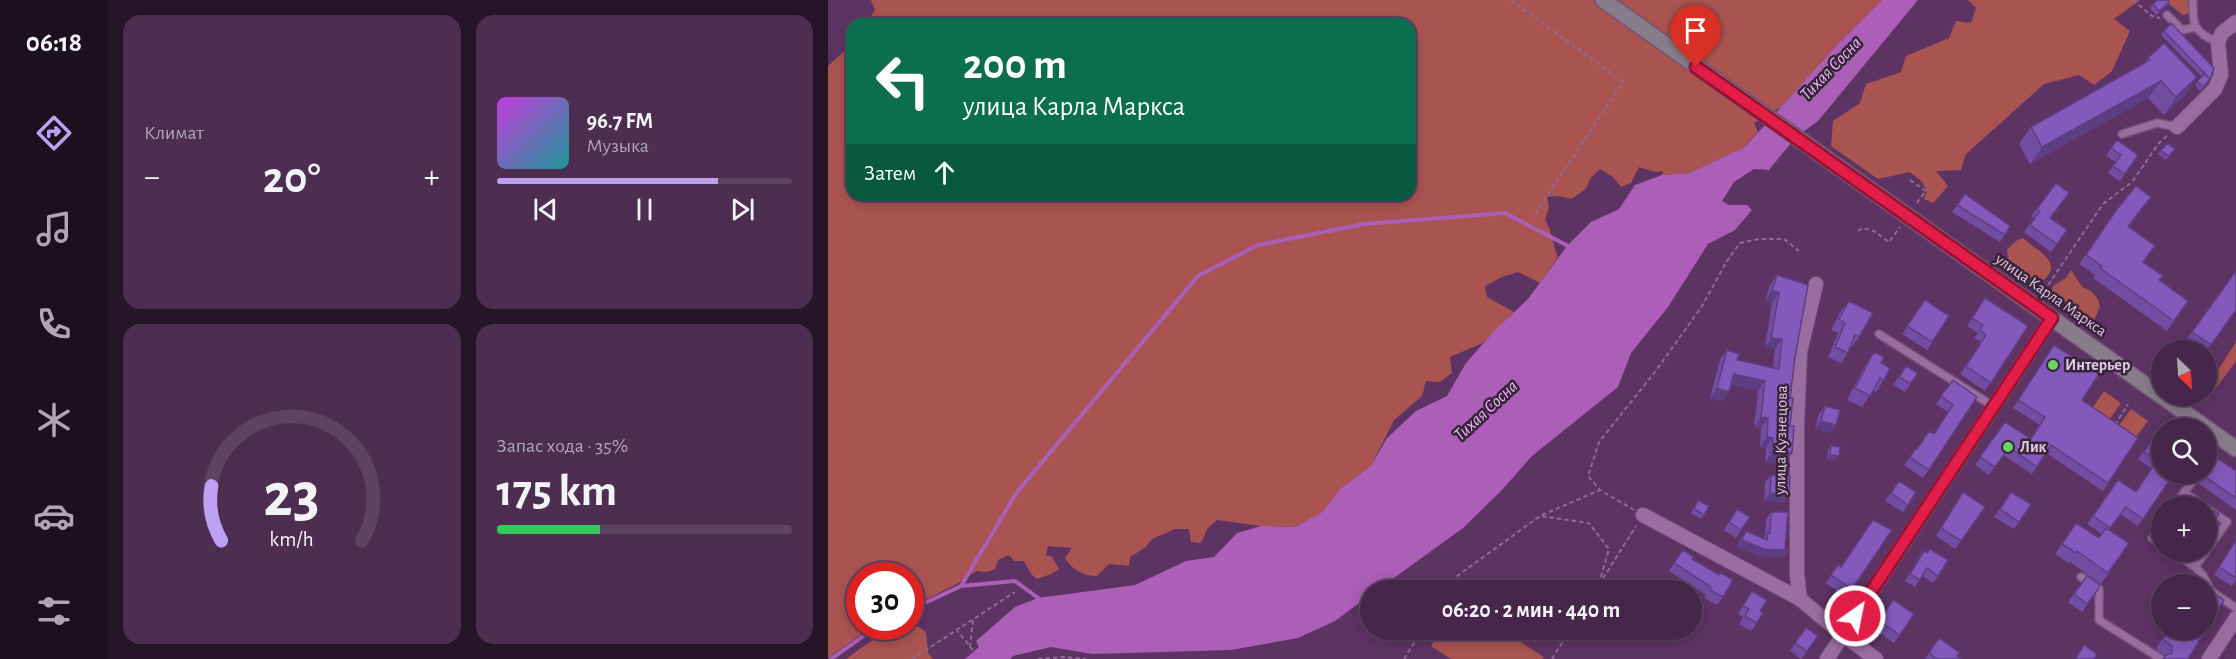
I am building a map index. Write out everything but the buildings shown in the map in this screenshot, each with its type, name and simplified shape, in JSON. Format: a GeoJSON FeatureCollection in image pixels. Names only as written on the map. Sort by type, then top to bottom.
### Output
{"type":"FeatureCollection","features":[{"type":"Feature","properties":{"kind":"main road","name":"улица Карла Маркса"},"geometry":{"type":"LineString","coordinates":[[1603,0],[2236,449]]}},
{"type":"Feature","properties":{"kind":"street"},"geometry":{"type":"LineString","coordinates":[[2177,127],[2215,89],[2221,75],[2218,42],[2222,33],[2236,22]]}},
{"type":"Feature","properties":{"kind":"street","name":"улица Кузнецова"},"geometry":{"type":"LineString","coordinates":[[1800,598],[1797,575],[1797,422],[1800,352],[1816,284]]}},
{"type":"Feature","properties":{"kind":"street"},"geometry":{"type":"LineString","coordinates":[[1827,659],[2052,318]]}},
{"type":"Feature","properties":{"kind":"street"},"geometry":{"type":"LineString","coordinates":[[1643,515],[1800,598],[1843,635],[1876,659]]}},
{"type":"Feature","properties":{"kind":"street"},"geometry":{"type":"LineString","coordinates":[[2209,659],[2236,618]]}},
{"type":"Feature","properties":{"kind":"lane"},"geometry":{"type":"LineString","coordinates":[[2193,0],[2196,27],[2203,36],[2218,42]]}},
{"type":"Feature","properties":{"kind":"lane"},"geometry":{"type":"LineString","coordinates":[[2168,15],[2182,30],[2196,27]]}},
{"type":"Feature","properties":{"kind":"lane"},"geometry":{"type":"LineString","coordinates":[[2122,134],[2157,123],[2177,127]]}},
{"type":"Feature","properties":{"kind":"lane"},"geometry":{"type":"LineString","coordinates":[[1879,334],[1993,406]]}},
{"type":"Feature","properties":{"kind":"lane"},"geometry":{"type":"LineString","coordinates":[[2217,443],[2220,438]]}},
{"type":"Feature","properties":{"kind":"lane"},"geometry":{"type":"LineString","coordinates":[[2181,496],[2191,484]]}},
{"type":"Feature","properties":{"kind":"lane"},"geometry":{"type":"LineString","coordinates":[[2184,492],[2190,496]]}},
{"type":"Feature","properties":{"kind":"lane"},"geometry":{"type":"LineString","coordinates":[[2217,515],[2227,522],[2217,536]]}},
{"type":"Feature","properties":{"kind":"lane"},"geometry":{"type":"LineString","coordinates":[[2188,562],[2203,575],[2211,591],[2236,608]]}},
{"type":"Feature","properties":{"kind":"lane"},"geometry":{"type":"LineString","coordinates":[[2195,567],[2199,562]]}},
{"type":"Feature","properties":{"kind":"lane"},"geometry":{"type":"LineString","coordinates":[[2081,577],[2099,589],[2099,620],[2161,659]]}},
{"type":"Feature","properties":{"kind":"path"},"geometry":{"type":"LineString","coordinates":[[1511,0],[1623,82],[1534,214]]}},
{"type":"Feature","properties":{"kind":"path"},"geometry":{"type":"LineString","coordinates":[[2133,0],[2152,16],[2159,18],[2168,15]]}},
{"type":"Feature","properties":{"kind":"path"},"geometry":{"type":"LineString","coordinates":[[2044,291],[2103,204],[2132,182],[2159,143],[2177,127]]}},
{"type":"Feature","properties":{"kind":"path"},"geometry":{"type":"LineString","coordinates":[[1858,231],[1863,228],[1874,231],[1889,242],[1926,191],[1910,180]]}},
{"type":"Feature","properties":{"kind":"path"},"geometry":{"type":"LineString","coordinates":[[1602,580],[1643,515],[1600,490],[1587,476],[1599,442],[1655,372],[1702,306],[1727,261],[1740,243],[1759,239],[1784,239],[1799,251]]}},
{"type":"Feature","properties":{"kind":"path"},"geometry":{"type":"LineString","coordinates":[[2112,432],[2127,404]]}},
{"type":"Feature","properties":{"kind":"path"},"geometry":{"type":"LineString","coordinates":[[1452,580],[1540,516],[1600,490]]}},
{"type":"Feature","properties":{"kind":"path"},"geometry":{"type":"LineString","coordinates":[[1540,516],[1589,523],[1609,549],[1600,580]]}},
{"type":"Feature","properties":{"kind":"path"},"geometry":{"type":"LineString","coordinates":[[912,659],[1015,592]]}},
{"type":"Feature","properties":{"kind":"path"},"geometry":{"type":"LineString","coordinates":[[970,647],[973,619]]}},
{"type":"Feature","properties":{"kind":"path"},"geometry":{"type":"LineString","coordinates":[[956,629],[980,659]]}},
{"type":"Feature","properties":{"kind":"path"},"geometry":{"type":"LineString","coordinates":[[1404,659],[1416,640]]}},
{"type":"Feature","properties":{"kind":"path"},"geometry":{"type":"LineString","coordinates":[[1552,659],[1564,640]]}},
{"type":"Feature","properties":{"kind":"path"},"geometry":{"type":"LineString","coordinates":[[1038,659],[1086,659]]}},
{"type":"Feature","properties":{"kind":"shaded area"},"geometry":{"type":"Polygon","coordinates":[[[871,0],[1882,0],[1835,47],[1781,107],[1754,123],[1758,132],[1745,147],[1689,173],[1662,175],[1663,171],[1655,172],[1639,167],[1631,183],[1621,187],[1613,177],[1600,169],[1590,179],[1586,189],[1571,199],[1559,196],[1547,197],[1549,207],[1545,220],[1558,257],[1540,283],[1518,272],[1485,286],[1487,297],[1514,312],[1483,343],[1450,357],[1452,373],[1440,382],[1426,381],[1422,396],[1394,420],[1371,466],[1341,488],[1322,512],[1295,527],[1261,526],[1217,520],[1207,529],[1201,543],[1191,542],[1189,529],[1175,529],[1152,539],[1146,547],[1130,557],[1129,566],[1109,564],[1097,576],[1079,572],[1071,566],[1065,558],[1072,548],[1048,546],[1046,555],[1052,557],[1059,569],[1051,574],[1037,579],[1031,574],[1024,561],[1014,561],[1009,555],[998,560],[995,569],[987,572],[976,571],[957,584],[924,600],[924,562],[846,562],[846,640],[853,640],[828,658],[828,66],[846,50],[846,201],[1416,201],[1416,18],[870,18],[875,10],[871,0]]]}},
{"type":"Feature","properties":{"kind":"shaded area"},"geometry":{"type":"Polygon","coordinates":[[[1968,0],[2140,0],[2114,19],[2130,31],[2112,71],[2094,85],[2079,75],[2044,84],[1966,154],[1961,170],[1936,171],[1948,186],[1933,203],[1924,199],[1927,191],[1922,182],[1910,172],[1878,179],[1831,146],[1833,121],[1860,103],[1866,84],[1901,72],[1906,56],[1949,38],[1956,21],[1971,23],[1976,8],[1968,0]]]}},
{"type":"Feature","properties":{"kind":"shaded area"},"geometry":{"type":"Polygon","coordinates":[[[2164,0],[2190,0],[2190,13],[2183,15],[2164,0]]]}},
{"type":"Feature","properties":{"kind":"shaded area"},"geometry":{"type":"Polygon","coordinates":[[[2023,238],[2042,253],[2050,264],[2051,270],[2048,276],[2040,283],[2008,259],[2007,250],[2023,238]]]}},
{"type":"Feature","properties":{"kind":"shaded area"},"geometry":{"type":"Polygon","coordinates":[[[2071,270],[2082,287],[2091,291],[2098,299],[2100,307],[2094,320],[2086,318],[2052,291],[2053,286],[2066,278],[2071,270]]]}},
{"type":"Feature","properties":{"kind":"shaded area"},"geometry":{"type":"Polygon","coordinates":[[[2236,342],[2236,361],[2217,387],[2217,371],[2236,342]]]}},
{"type":"Feature","properties":{"kind":"shaded area"},"geometry":{"type":"Polygon","coordinates":[[[2104,391],[2121,403],[2108,422],[2091,410],[2104,391]]]}},
{"type":"Feature","properties":{"kind":"shaded area"},"geometry":{"type":"Polygon","coordinates":[[[2131,409],[2148,421],[2134,440],[2117,428],[2131,409]]]}},
{"type":"Feature","properties":{"kind":"shaded area"},"geometry":{"type":"Polygon","coordinates":[[[924,631],[928,653],[933,659],[846,659],[873,640],[924,640],[924,631]]]}},
{"type":"Feature","properties":{"kind":"shaded area"},"geometry":{"type":"Polygon","coordinates":[[[1435,640],[1518,640],[1544,657],[1542,659],[1451,659],[1431,646],[1435,640]]]}},
{"type":"Feature","properties":{"kind":"water","name":"Тихая Сосна"},"geometry":{"type":"Polygon","coordinates":[[[1882,0],[1918,0],[1818,121],[1796,137],[1769,170],[1754,169],[1734,182],[1722,201],[1729,205],[1747,205],[1752,210],[1735,230],[1708,244],[1668,307],[1631,353],[1618,387],[1532,456],[1502,490],[1463,528],[1391,580],[1360,580],[1360,602],[1335,621],[1298,638],[1231,650],[1092,654],[1051,647],[1013,656],[1010,659],[965,659],[979,647],[976,641],[1015,607],[1038,598],[1135,585],[1186,561],[1214,557],[1237,533],[1261,526],[1295,527],[1322,512],[1341,488],[1371,466],[1387,438],[1416,411],[1447,396],[1466,363],[1495,330],[1528,299],[1567,246],[1591,222],[1619,209],[1635,185],[1662,175],[1689,173],[1745,147],[1835,47],[1882,0]]]}},
{"type":"Feature","properties":{"kind":"waterway"},"geometry":{"type":"LineString","coordinates":[[961,586],[1017,492],[1198,276],[1258,245],[1364,224],[1505,213],[1570,247]]}},
{"type":"Feature","properties":{"kind":"waterway"},"geometry":{"type":"LineString","coordinates":[[924,603],[961,586],[1015,581],[1041,600]]}},
{"type":"Feature","properties":{"kind":"waterway"},"geometry":{"type":"LineString","coordinates":[[831,659],[858,640]]}},
{"type":"Feature","properties":{"kind":"place","name":"Интерьер"},"geometry":{"type":"Point","coordinates":[2053,365]}},
{"type":"Feature","properties":{"kind":"place","name":"Лик"},"geometry":{"type":"Point","coordinates":[2008,447]}},
{"type":"Feature","properties":{"kind":"route"},"geometry":{"type":"LineString","coordinates":[[1696,67],[2052,318],[1855,616]]}}]}
